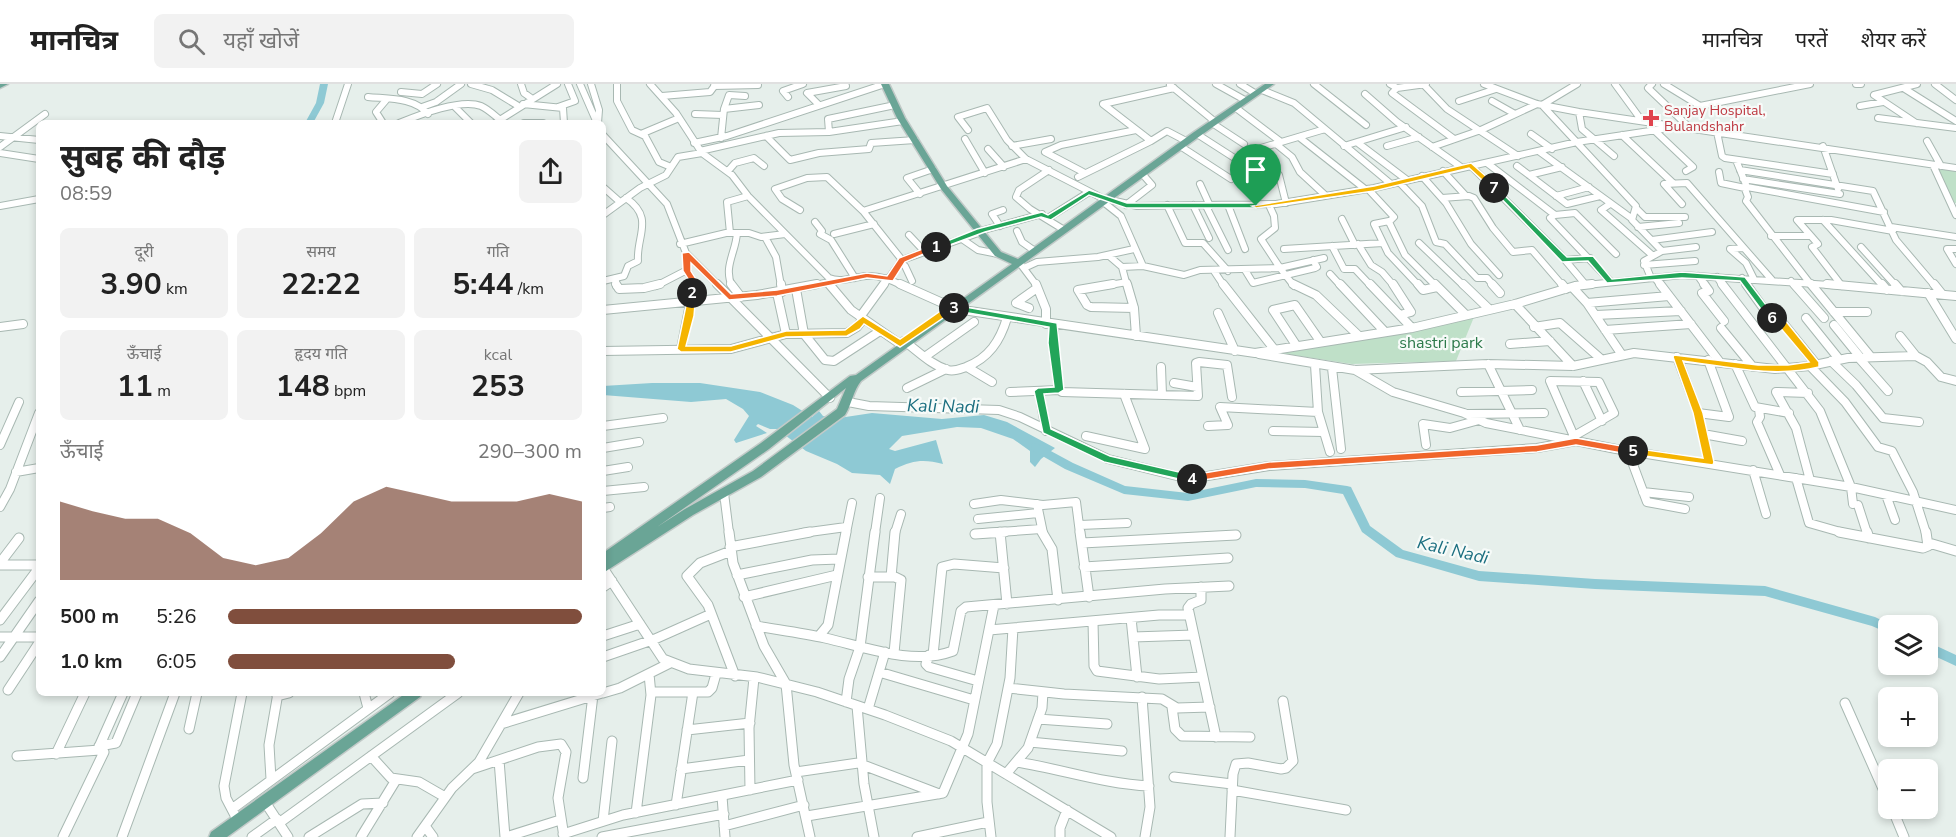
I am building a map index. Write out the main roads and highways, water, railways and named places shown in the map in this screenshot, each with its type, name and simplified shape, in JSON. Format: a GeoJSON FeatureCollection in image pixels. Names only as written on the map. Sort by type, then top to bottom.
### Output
{"type":"FeatureCollection","features":[{"type":"Feature","properties":{"kind":"main road"},"geometry":{"type":"LineString","coordinates":[[0,86],[4,84]]}},
{"type":"Feature","properties":{"kind":"main road"},"geometry":{"type":"LineString","coordinates":[[885,84],[903,121],[944,187],[998,254],[1019,264]]}},
{"type":"Feature","properties":{"kind":"main road"},"geometry":{"type":"LineString","coordinates":[[606,557],[765,446],[904,343],[1019,264],[1103,200],[1262,87]]}},
{"type":"Feature","properties":{"kind":"main road"},"geometry":{"type":"LineString","coordinates":[[1183,142],[1236,108],[1262,87]]}},
{"type":"Feature","properties":{"kind":"main road"},"geometry":{"type":"LineString","coordinates":[[1019,264],[1032,249],[1103,200]]}},
{"type":"Feature","properties":{"kind":"main road"},"geometry":{"type":"LineString","coordinates":[[606,566],[689,512],[769,467],[836,417],[848,402],[849,391],[854,382],[904,343]]}},
{"type":"Feature","properties":{"kind":"main road"},"geometry":{"type":"LineString","coordinates":[[226,837],[413,696]]}},
{"type":"Feature","properties":{"kind":"main road"},"geometry":{"type":"LineString","coordinates":[[216,837],[267,804],[420,696]]}},
{"type":"Feature","properties":{"kind":"water"},"geometry":{"type":"Polygon","coordinates":[[[700,383],[760,392],[793,405],[812,417],[819,411],[823,416],[839,418],[872,413],[942,419],[984,415],[1007,422],[1055,448],[1035,467],[1030,462],[1030,451],[1013,439],[981,428],[957,427],[902,436],[889,449],[895,451],[936,440],[943,464],[919,461],[907,464],[895,469],[890,484],[880,475],[852,473],[806,451],[777,429],[758,424],[756,426],[767,433],[736,443],[734,440],[749,416],[743,409],[726,399],[691,402],[606,395],[606,386],[700,383]]]}},
{"type":"Feature","properties":{"kind":"waterway","name":"Kali Nadi"},"geometry":{"type":"LineString","coordinates":[[311,120],[320,103],[324,84]]}},
{"type":"Feature","properties":{"kind":"waterway","name":"Kali Nadi"},"geometry":{"type":"LineString","coordinates":[[1036,447],[1069,466],[1124,490],[1188,497],[1256,483],[1305,484],[1347,490],[1366,529],[1400,554],[1479,576],[1595,584],[1765,591],[1878,623]]}},
{"type":"Feature","properties":{"kind":"waterway","name":"Kali Nadi"},"geometry":{"type":"LineString","coordinates":[[1938,652],[1956,661]]}},
{"type":"Feature","properties":{"kind":"place","name":"Sanjay Hospital, Bulandshahr"},"geometry":{"type":"Point","coordinates":[1651,118]}},
{"type":"Feature","properties":{"kind":"park label","name":"shastri park"},"geometry":{"type":"Point","coordinates":[1441,343]}}]}
